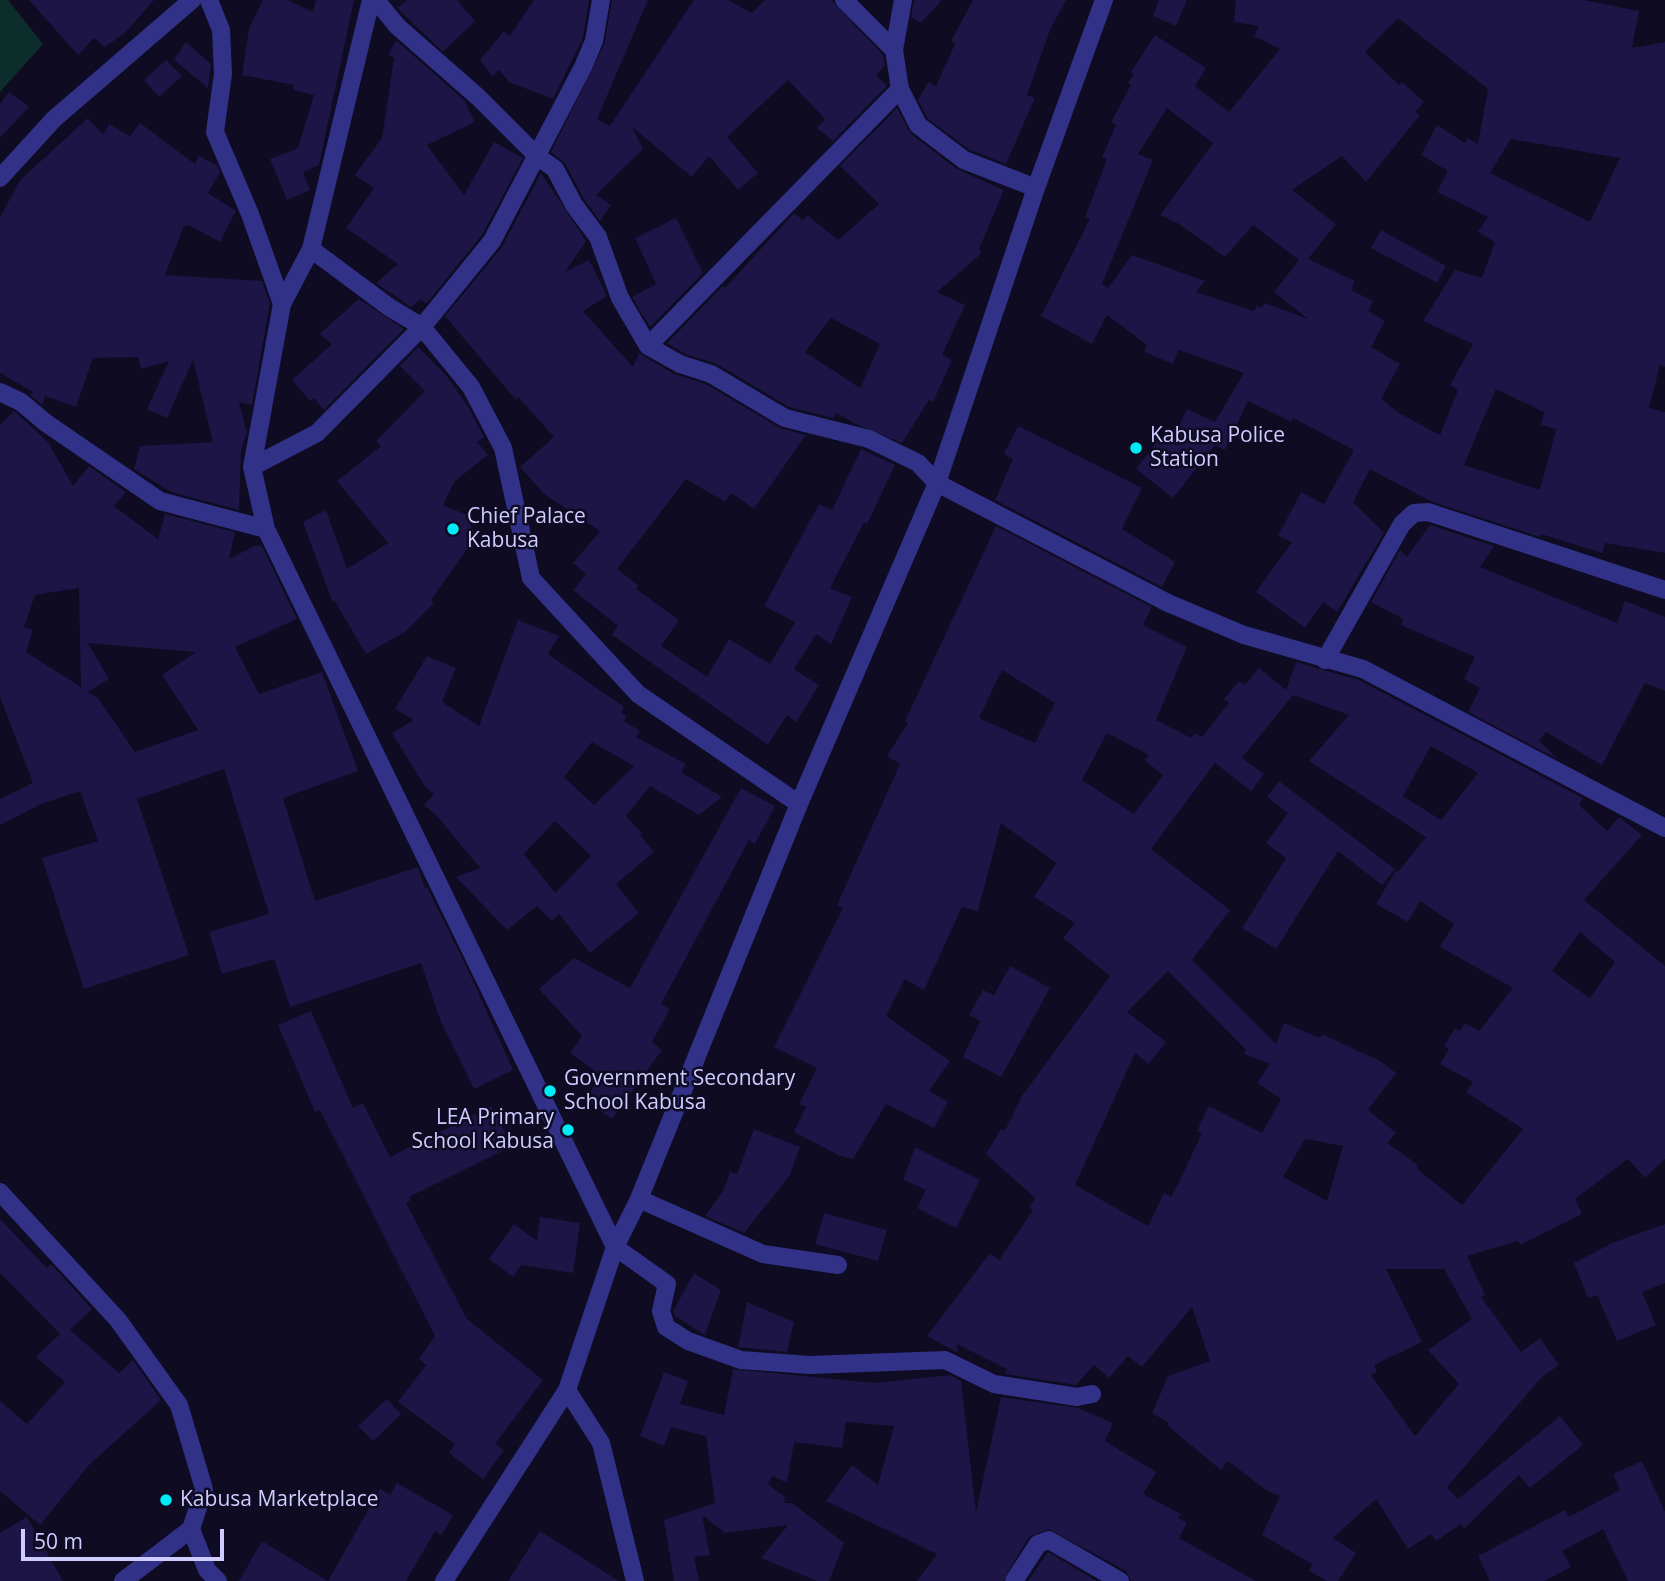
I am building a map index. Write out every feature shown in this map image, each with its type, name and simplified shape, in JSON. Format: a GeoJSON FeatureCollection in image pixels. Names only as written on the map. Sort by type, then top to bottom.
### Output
{"type":"FeatureCollection","features":[{"type":"Feature","properties":{"kind":"street"},"geometry":{"type":"LineString","coordinates":[[0,178],[54,118],[192,0]]}},
{"type":"Feature","properties":{"kind":"street"},"geometry":{"type":"LineString","coordinates":[[209,0],[221,30],[222,41],[223,74],[215,132],[250,214],[282,304]]}},
{"type":"Feature","properties":{"kind":"street"},"geometry":{"type":"LineString","coordinates":[[374,0],[397,26],[478,97],[538,157],[555,169],[574,205],[598,237],[620,298],[648,346],[680,364],[711,374],[785,418],[869,439],[918,463],[937,483],[1168,603],[1244,635],[1325,660],[1363,668],[1665,828]]}},
{"type":"Feature","properties":{"kind":"street"},"geometry":{"type":"LineString","coordinates":[[374,0],[311,249],[282,304],[252,467],[266,529],[615,1247],[667,1284],[661,1311],[666,1327],[688,1341],[741,1360],[810,1365],[945,1360],[994,1384],[1077,1397],[1092,1394]]}},
{"type":"Feature","properties":{"kind":"street"},"geometry":{"type":"LineString","coordinates":[[252,467],[317,433],[422,327],[492,241],[538,157],[594,41],[601,0]]}},
{"type":"Feature","properties":{"kind":"street"},"geometry":{"type":"LineString","coordinates":[[845,0],[894,50]]}},
{"type":"Feature","properties":{"kind":"street"},"geometry":{"type":"LineString","coordinates":[[903,0],[894,50],[900,89],[918,125],[964,160],[1036,188]]}},
{"type":"Feature","properties":{"kind":"street"},"geometry":{"type":"LineString","coordinates":[[444,1581],[567,1390],[615,1247],[639,1199],[799,804],[937,483],[1036,188],[1104,0]]}},
{"type":"Feature","properties":{"kind":"street"},"geometry":{"type":"LineString","coordinates":[[648,346],[900,89]]}},
{"type":"Feature","properties":{"kind":"street"},"geometry":{"type":"LineString","coordinates":[[311,249],[389,307],[422,327],[471,387],[503,448],[531,578],[638,694],[799,804]]}},
{"type":"Feature","properties":{"kind":"street"},"geometry":{"type":"LineString","coordinates":[[0,392],[21,402],[46,423],[160,501],[266,529]]}},
{"type":"Feature","properties":{"kind":"street"},"geometry":{"type":"LineString","coordinates":[[1325,660],[1402,524],[1414,513],[1428,512],[1665,590]]}},
{"type":"Feature","properties":{"kind":"street"},"geometry":{"type":"LineString","coordinates":[[0,1192],[118,1320],[179,1405],[204,1489],[191,1530],[123,1581]]}},
{"type":"Feature","properties":{"kind":"street"},"geometry":{"type":"LineString","coordinates":[[639,1199],[763,1254],[838,1265]]}},
{"type":"Feature","properties":{"kind":"street"},"geometry":{"type":"LineString","coordinates":[[567,1390],[601,1443],[635,1581]]}},
{"type":"Feature","properties":{"kind":"street"},"geometry":{"type":"LineString","coordinates":[[191,1530],[207,1570],[218,1581]]}},
{"type":"Feature","properties":{"kind":"street"},"geometry":{"type":"LineString","coordinates":[[1014,1581],[1038,1544],[1049,1540],[1120,1581]]}},
{"type":"Feature","properties":{"kind":"green space"},"geometry":{"type":"Polygon","coordinates":[[[0,0],[8,0],[43,44],[0,92],[0,0]]]}},
{"type":"Feature","properties":{"kind":"building"},"geometry":{"type":"Polygon","coordinates":[[[29,0],[154,0],[126,32],[105,47],[94,38],[78,55],[29,0]]]}},
{"type":"Feature","properties":{"kind":"building"},"geometry":{"type":"Polygon","coordinates":[[[263,0],[288,0],[313,12],[316,0],[354,0],[319,165],[303,172],[310,190],[287,200],[270,159],[298,148],[314,95],[293,90],[294,85],[242,75],[249,28],[263,0]]]}},
{"type":"Feature","properties":{"kind":"building"},"geometry":{"type":"Polygon","coordinates":[[[407,0],[457,0],[475,21],[443,52],[397,8],[407,0]]]}},
{"type":"Feature","properties":{"kind":"building"},"geometry":{"type":"Polygon","coordinates":[[[534,0],[589,0],[583,38],[553,99],[509,82],[499,70],[492,76],[480,60],[504,31],[510,36],[534,0]]]}},
{"type":"Feature","properties":{"kind":"building"},"geometry":{"type":"Polygon","coordinates":[[[612,0],[648,0],[597,119],[610,126],[694,0],[728,0],[752,13],[765,0],[831,0],[883,55],[885,65],[876,75],[887,86],[833,141],[817,128],[825,119],[788,80],[727,137],[758,173],[738,190],[709,156],[692,177],[632,127],[643,149],[596,195],[611,205],[600,221],[584,199],[565,163],[551,152],[604,45],[612,0]]]}},
{"type":"Feature","properties":{"kind":"building"},"geometry":{"type":"Polygon","coordinates":[[[914,0],[942,0],[921,23],[911,17],[914,0]]]}},
{"type":"Feature","properties":{"kind":"building"},"geometry":{"type":"Polygon","coordinates":[[[973,0],[1066,0],[1050,30],[1027,95],[1035,98],[1006,164],[970,150],[927,118],[918,100],[928,82],[936,86],[955,44],[951,41],[973,0]]]}},
{"type":"Feature","properties":{"kind":"building"},"geometry":{"type":"Polygon","coordinates":[[[1159,0],[1187,0],[1176,26],[1153,16],[1159,0]]]}},
{"type":"Feature","properties":{"kind":"building"},"geometry":{"type":"Polygon","coordinates":[[[1236,0],[1584,0],[1639,11],[1632,48],[1665,42],[1665,367],[1660,365],[1649,408],[1665,412],[1665,553],[1605,543],[1602,553],[1541,534],[1540,537],[1430,501],[1370,469],[1353,502],[1384,533],[1337,612],[1323,602],[1305,628],[1256,592],[1292,542],[1278,536],[1301,492],[1324,504],[1354,450],[1293,418],[1292,422],[1248,401],[1225,450],[1215,445],[1173,498],[1136,469],[1162,435],[1171,443],[1187,409],[1215,422],[1244,373],[1179,350],[1173,364],[1144,352],[1147,345],[1107,315],[1092,344],[1041,316],[1090,219],[1085,217],[1107,159],[1102,157],[1116,125],[1111,122],[1131,85],[1128,83],[1134,74],[1131,72],[1155,35],[1206,68],[1195,86],[1229,112],[1280,49],[1254,36],[1259,26],[1234,22],[1236,0]],[[1398,18],[1365,52],[1399,85],[1402,82],[1424,102],[1415,112],[1420,115],[1366,182],[1342,156],[1292,190],[1336,224],[1308,259],[1355,281],[1351,290],[1373,301],[1368,311],[1385,321],[1371,347],[1400,364],[1381,399],[1399,413],[1440,435],[1458,390],[1450,385],[1473,344],[1423,321],[1455,270],[1482,278],[1495,242],[1478,232],[1488,217],[1437,192],[1448,171],[1421,155],[1437,125],[1465,143],[1468,138],[1478,144],[1488,89],[1398,18]],[[1167,108],[1138,154],[1153,160],[1102,284],[1108,288],[1132,255],[1205,281],[1196,292],[1254,311],[1257,306],[1261,308],[1265,303],[1308,319],[1274,292],[1299,260],[1253,225],[1225,257],[1179,224],[1160,215],[1213,143],[1167,108]],[[1511,139],[1490,173],[1590,222],[1620,158],[1511,139]],[[1496,389],[1464,465],[1540,490],[1556,429],[1541,425],[1544,412],[1496,389]]]}},
{"type":"Feature","properties":{"kind":"building"},"geometry":{"type":"Polygon","coordinates":[[[396,40],[464,100],[475,122],[427,145],[464,195],[494,142],[523,158],[482,235],[426,304],[421,299],[411,307],[376,283],[398,264],[346,228],[374,188],[355,175],[382,138],[394,58],[388,55],[396,40]]]}},
{"type":"Feature","properties":{"kind":"building"},"geometry":{"type":"Polygon","coordinates":[[[186,42],[211,64],[208,88],[174,60],[186,42]]]}},
{"type":"Feature","properties":{"kind":"building"},"geometry":{"type":"Polygon","coordinates":[[[166,60],[182,76],[159,97],[144,80],[166,60]]]}},
{"type":"Feature","properties":{"kind":"building"},"geometry":{"type":"Polygon","coordinates":[[[9,92],[29,107],[0,138],[0,104],[9,92]]]}},
{"type":"Feature","properties":{"kind":"building"},"geometry":{"type":"Polygon","coordinates":[[[897,108],[911,134],[957,169],[1004,190],[979,249],[982,253],[937,292],[965,305],[942,355],[952,360],[933,402],[929,400],[902,443],[855,424],[837,413],[833,418],[789,407],[717,364],[685,354],[667,343],[723,286],[725,288],[794,213],[803,220],[807,215],[838,240],[879,204],[840,166],[897,108]],[[831,318],[805,352],[860,388],[880,344],[831,318]]]}},
{"type":"Feature","properties":{"kind":"building"},"geometry":{"type":"Polygon","coordinates":[[[88,118],[103,135],[109,124],[130,136],[140,123],[195,164],[199,156],[217,165],[220,172],[208,193],[236,211],[220,242],[189,225],[184,226],[165,275],[262,281],[270,303],[252,405],[239,402],[247,433],[241,450],[239,510],[171,492],[134,469],[140,446],[213,442],[193,360],[167,418],[147,409],[169,361],[141,369],[138,357],[93,358],[76,407],[45,396],[42,405],[30,395],[33,392],[0,373],[0,217],[21,179],[88,118]]]}},
{"type":"Feature","properties":{"kind":"building"},"geometry":{"type":"Polygon","coordinates":[[[541,173],[586,241],[565,272],[589,260],[607,296],[583,311],[633,367],[639,353],[674,374],[706,384],[780,428],[806,435],[754,509],[731,493],[725,502],[686,479],[617,569],[638,585],[636,589],[679,620],[661,646],[707,677],[729,639],[770,664],[795,622],[764,606],[819,504],[832,510],[861,449],[895,465],[867,524],[864,522],[830,588],[852,597],[831,644],[816,634],[794,669],[819,685],[796,722],[787,715],[768,745],[612,635],[618,626],[573,590],[586,574],[573,563],[600,531],[544,494],[520,467],[554,437],[518,397],[516,400],[445,316],[502,247],[541,173]]]}},
{"type":"Feature","properties":{"kind":"building"},"geometry":{"type":"Polygon","coordinates":[[[676,218],[703,273],[650,327],[632,297],[656,284],[635,238],[676,218]]]}},
{"type":"Feature","properties":{"kind":"building"},"geometry":{"type":"Polygon","coordinates":[[[1381,230],[1446,266],[1437,283],[1371,248],[1381,230]]]}},
{"type":"Feature","properties":{"kind":"building"},"geometry":{"type":"Polygon","coordinates":[[[359,299],[404,329],[324,410],[314,398],[310,401],[292,380],[332,344],[319,334],[359,299]]]}},
{"type":"Feature","properties":{"kind":"building"},"geometry":{"type":"Polygon","coordinates":[[[418,347],[446,375],[467,405],[484,437],[477,442],[488,455],[455,481],[443,505],[467,515],[475,538],[431,600],[434,603],[405,632],[366,654],[334,600],[332,601],[303,522],[326,510],[347,569],[388,543],[337,481],[381,446],[376,441],[425,391],[400,366],[418,347]]]}},
{"type":"Feature","properties":{"kind":"building"},"geometry":{"type":"Polygon","coordinates":[[[14,411],[48,442],[73,486],[89,466],[126,492],[114,506],[158,539],[165,514],[235,532],[229,559],[254,546],[262,546],[297,619],[235,647],[259,694],[322,672],[358,771],[283,798],[315,901],[418,867],[425,888],[427,887],[469,972],[513,1070],[474,1089],[441,1022],[421,963],[290,1007],[274,959],[222,974],[209,932],[269,914],[224,769],[137,799],[189,955],[84,989],[42,858],[98,841],[80,791],[41,804],[0,825],[0,799],[33,783],[0,697],[0,425],[14,411]],[[79,588],[35,595],[24,627],[33,630],[26,652],[81,687],[80,643],[79,588]],[[88,643],[109,679],[88,692],[98,698],[135,752],[198,730],[162,675],[196,652],[88,643]]]}},
{"type":"Feature","properties":{"kind":"building"},"geometry":{"type":"Polygon","coordinates":[[[1018,426],[1142,488],[1122,529],[1175,562],[1162,587],[995,500],[1013,459],[1004,454],[1018,426]]]}},
{"type":"Feature","properties":{"kind":"building"},"geometry":{"type":"Polygon","coordinates":[[[1430,525],[1494,546],[1480,567],[1617,623],[1625,601],[1665,617],[1665,691],[1645,683],[1602,765],[1546,732],[1539,741],[1559,760],[1468,712],[1480,688],[1464,679],[1475,657],[1401,625],[1403,619],[1371,602],[1400,550],[1407,557],[1430,525]]]}},
{"type":"Feature","properties":{"kind":"building"},"geometry":{"type":"Polygon","coordinates":[[[996,526],[1152,607],[1143,625],[1187,647],[1156,720],[1191,738],[1195,733],[1202,737],[1229,703],[1224,699],[1239,681],[1245,685],[1259,668],[1286,690],[1296,662],[1359,680],[1583,798],[1579,805],[1607,831],[1619,817],[1642,835],[1584,900],[1665,966],[1665,1159],[1645,1178],[1628,1159],[1575,1199],[1582,1214],[1520,1245],[1518,1241],[1467,1256],[1485,1295],[1481,1297],[1521,1352],[1540,1338],[1559,1365],[1542,1377],[1447,1487],[1458,1499],[1560,1416],[1583,1445],[1530,1488],[1519,1475],[1464,1529],[1461,1524],[1436,1541],[1431,1534],[1408,1549],[1376,1499],[1333,1538],[1356,1553],[1338,1581],[1327,1581],[1309,1571],[1312,1564],[1262,1535],[1280,1496],[1266,1490],[1228,1461],[1221,1470],[1168,1426],[1169,1423],[1152,1413],[1168,1376],[1210,1361],[1192,1307],[1142,1367],[1128,1356],[1109,1378],[1094,1365],[1076,1385],[1005,1374],[1007,1369],[957,1344],[958,1353],[927,1336],[990,1253],[999,1260],[1033,1210],[1029,1208],[1035,1198],[986,1154],[1001,1129],[1005,1131],[1022,1096],[1110,976],[1063,938],[1075,923],[1034,897],[1056,863],[1001,823],[978,911],[962,907],[924,990],[905,979],[886,1016],[950,1061],[929,1091],[948,1102],[934,1128],[886,1104],[853,1159],[840,1156],[794,1132],[806,1107],[799,1104],[817,1068],[774,1047],[843,908],[837,905],[900,764],[887,756],[908,723],[905,721],[996,526]],[[1002,670],[979,718],[1035,743],[1055,703],[1002,670]],[[1293,695],[1242,758],[1264,774],[1251,791],[1215,763],[1151,849],[1230,910],[1192,960],[1276,1044],[1284,1023],[1320,1038],[1322,1034],[1380,1061],[1396,1073],[1368,1110],[1396,1133],[1387,1143],[1418,1165],[1416,1168],[1462,1205],[1523,1129],[1466,1092],[1473,1082],[1440,1064],[1449,1049],[1444,1046],[1455,1028],[1460,1031],[1465,1023],[1479,1031],[1513,988],[1440,947],[1454,924],[1420,901],[1408,922],[1376,904],[1396,870],[1398,872],[1426,837],[1309,761],[1349,715],[1293,695]],[[1107,733],[1082,780],[1134,814],[1163,775],[1144,760],[1149,755],[1107,733]],[[1431,746],[1403,796],[1441,820],[1478,773],[1431,746]],[[1580,932],[1552,971],[1590,998],[1615,962],[1580,932]],[[1168,971],[1127,1012],[1166,1042],[1149,1064],[1135,1053],[1075,1185],[1148,1226],[1164,1193],[1171,1197],[1180,1180],[1202,1133],[1197,1131],[1209,1106],[1262,1133],[1281,1099],[1257,1083],[1270,1064],[1244,1054],[1246,1050],[1168,971]],[[1305,1139],[1283,1177],[1327,1201],[1343,1146],[1305,1139]],[[1386,1269],[1422,1342],[1374,1365],[1377,1372],[1371,1375],[1415,1436],[1459,1384],[1428,1350],[1472,1319],[1444,1269],[1386,1269]]]}},
{"type":"Feature","properties":{"kind":"building"},"geometry":{"type":"Polygon","coordinates":[[[518,620],[559,636],[548,654],[624,707],[621,713],[627,716],[624,721],[640,731],[636,737],[686,764],[681,772],[722,797],[699,815],[650,786],[626,816],[642,833],[640,835],[654,852],[616,884],[639,913],[590,953],[559,914],[552,921],[537,906],[507,930],[456,877],[480,868],[437,816],[424,805],[434,794],[426,788],[392,733],[414,720],[395,709],[427,656],[456,668],[442,702],[479,726],[518,620]],[[592,742],[564,777],[594,805],[634,766],[592,742]],[[555,821],[524,854],[555,893],[591,856],[555,821]]]}},
{"type":"Feature","properties":{"kind":"building"},"geometry":{"type":"Polygon","coordinates":[[[1279,781],[1395,869],[1382,885],[1338,851],[1276,949],[1242,928],[1286,858],[1266,843],[1288,813],[1267,797],[1279,781]]]}},
{"type":"Feature","properties":{"kind":"building"},"geometry":{"type":"Polygon","coordinates":[[[741,788],[775,806],[755,844],[749,840],[661,1004],[670,1009],[652,1042],[662,1050],[612,1119],[585,1099],[602,1076],[570,1053],[582,1036],[539,989],[574,958],[630,988],[741,788]]]}},
{"type":"Feature","properties":{"kind":"building"},"geometry":{"type":"Polygon","coordinates":[[[1010,966],[1050,988],[1001,1077],[963,1057],[980,1021],[969,1015],[983,990],[994,995],[1010,966]]]}},
{"type":"Feature","properties":{"kind":"building"},"geometry":{"type":"Polygon","coordinates":[[[311,1011],[353,1108],[363,1103],[390,1157],[492,1106],[512,1146],[409,1197],[411,1200],[406,1203],[467,1319],[543,1380],[495,1444],[504,1450],[483,1479],[449,1453],[455,1444],[398,1402],[426,1365],[419,1359],[435,1336],[320,1110],[315,1112],[278,1025],[311,1011]]]}},
{"type":"Feature","properties":{"kind":"building"},"geometry":{"type":"Polygon","coordinates":[[[754,1129],[800,1147],[790,1175],[744,1233],[705,1216],[724,1189],[730,1172],[737,1174],[754,1129]]]}},
{"type":"Feature","properties":{"kind":"building"},"geometry":{"type":"Polygon","coordinates":[[[915,1147],[980,1180],[956,1228],[917,1208],[926,1190],[903,1180],[915,1147]]]}},
{"type":"Feature","properties":{"kind":"building"},"geometry":{"type":"Polygon","coordinates":[[[824,1213],[887,1230],[878,1261],[815,1244],[824,1213]]]}},
{"type":"Feature","properties":{"kind":"building"},"geometry":{"type":"Polygon","coordinates":[[[540,1217],[580,1223],[573,1273],[521,1265],[513,1277],[489,1259],[514,1224],[537,1241],[540,1217]]]}},
{"type":"Feature","properties":{"kind":"building"},"geometry":{"type":"Polygon","coordinates":[[[0,1219],[47,1268],[51,1264],[92,1309],[70,1330],[119,1373],[133,1360],[161,1400],[89,1465],[40,1525],[0,1491],[0,1401],[27,1424],[65,1382],[36,1357],[60,1334],[0,1273],[0,1219]]]}},
{"type":"Feature","properties":{"kind":"building"},"geometry":{"type":"Polygon","coordinates":[[[1665,1224],[1665,1283],[1642,1292],[1656,1325],[1617,1341],[1597,1295],[1588,1298],[1574,1263],[1612,1243],[1665,1224]]]}},
{"type":"Feature","properties":{"kind":"building"},"geometry":{"type":"Polygon","coordinates":[[[694,1273],[721,1290],[705,1335],[675,1316],[673,1311],[694,1273]]]}},
{"type":"Feature","properties":{"kind":"building"},"geometry":{"type":"Polygon","coordinates":[[[747,1302],[794,1322],[787,1352],[738,1347],[747,1302]]]}},
{"type":"Feature","properties":{"kind":"building"},"geometry":{"type":"Polygon","coordinates":[[[733,1369],[874,1383],[950,1375],[961,1381],[976,1512],[1001,1397],[1078,1408],[1113,1423],[1105,1441],[1156,1472],[1143,1494],[1181,1514],[1178,1518],[1187,1523],[1179,1538],[1256,1581],[1131,1581],[1126,1571],[1049,1529],[1029,1537],[1003,1581],[917,1581],[937,1554],[826,1501],[852,1465],[878,1485],[894,1426],[846,1422],[842,1448],[794,1442],[787,1483],[773,1476],[768,1484],[785,1497],[784,1503],[792,1503],[844,1543],[829,1581],[817,1581],[761,1558],[788,1525],[725,1533],[702,1515],[710,1555],[694,1557],[699,1581],[674,1581],[664,1520],[715,1503],[706,1436],[671,1427],[664,1446],[640,1436],[664,1372],[688,1381],[680,1404],[724,1415],[733,1369]]]}},
{"type":"Feature","properties":{"kind":"building"},"geometry":{"type":"Polygon","coordinates":[[[387,1399],[401,1414],[373,1441],[358,1426],[387,1399]]]}},
{"type":"Feature","properties":{"kind":"building"},"geometry":{"type":"Polygon","coordinates":[[[1642,1461],[1665,1512],[1665,1581],[1628,1581],[1603,1529],[1562,1551],[1571,1567],[1544,1581],[1490,1581],[1478,1556],[1565,1510],[1569,1517],[1620,1490],[1613,1474],[1642,1461]]]}},
{"type":"Feature","properties":{"kind":"building"},"geometry":{"type":"Polygon","coordinates":[[[397,1483],[453,1515],[442,1535],[435,1531],[406,1581],[328,1581],[380,1489],[390,1495],[397,1483]]]}},
{"type":"Feature","properties":{"kind":"building"},"geometry":{"type":"Polygon","coordinates":[[[27,1517],[63,1581],[0,1581],[0,1533],[27,1517]]]}},
{"type":"Feature","properties":{"kind":"building"},"geometry":{"type":"Polygon","coordinates":[[[540,1531],[619,1581],[508,1581],[540,1531]]]}},
{"type":"Feature","properties":{"kind":"building"},"geometry":{"type":"Polygon","coordinates":[[[262,1541],[328,1581],[239,1581],[262,1541]]]}},
{"type":"Feature","properties":{"kind":"building"},"geometry":{"type":"Polygon","coordinates":[[[1048,1552],[1097,1581],[1028,1581],[1048,1552]]]}},
{"type":"Feature","properties":{"kind":"place","name":"Kabusa Police Station"},"geometry":{"type":"Point","coordinates":[1136,448]}},
{"type":"Feature","properties":{"kind":"place","name":"Chief Palace Kabusa"},"geometry":{"type":"Point","coordinates":[453,529]}},
{"type":"Feature","properties":{"kind":"place","name":"Government Secondary School Kabusa"},"geometry":{"type":"Point","coordinates":[550,1091]}},
{"type":"Feature","properties":{"kind":"place","name":"LEA Primary School Kabusa"},"geometry":{"type":"Point","coordinates":[568,1130]}},
{"type":"Feature","properties":{"kind":"place","name":"Kabusa Marketplace"},"geometry":{"type":"Point","coordinates":[166,1500]}}]}
